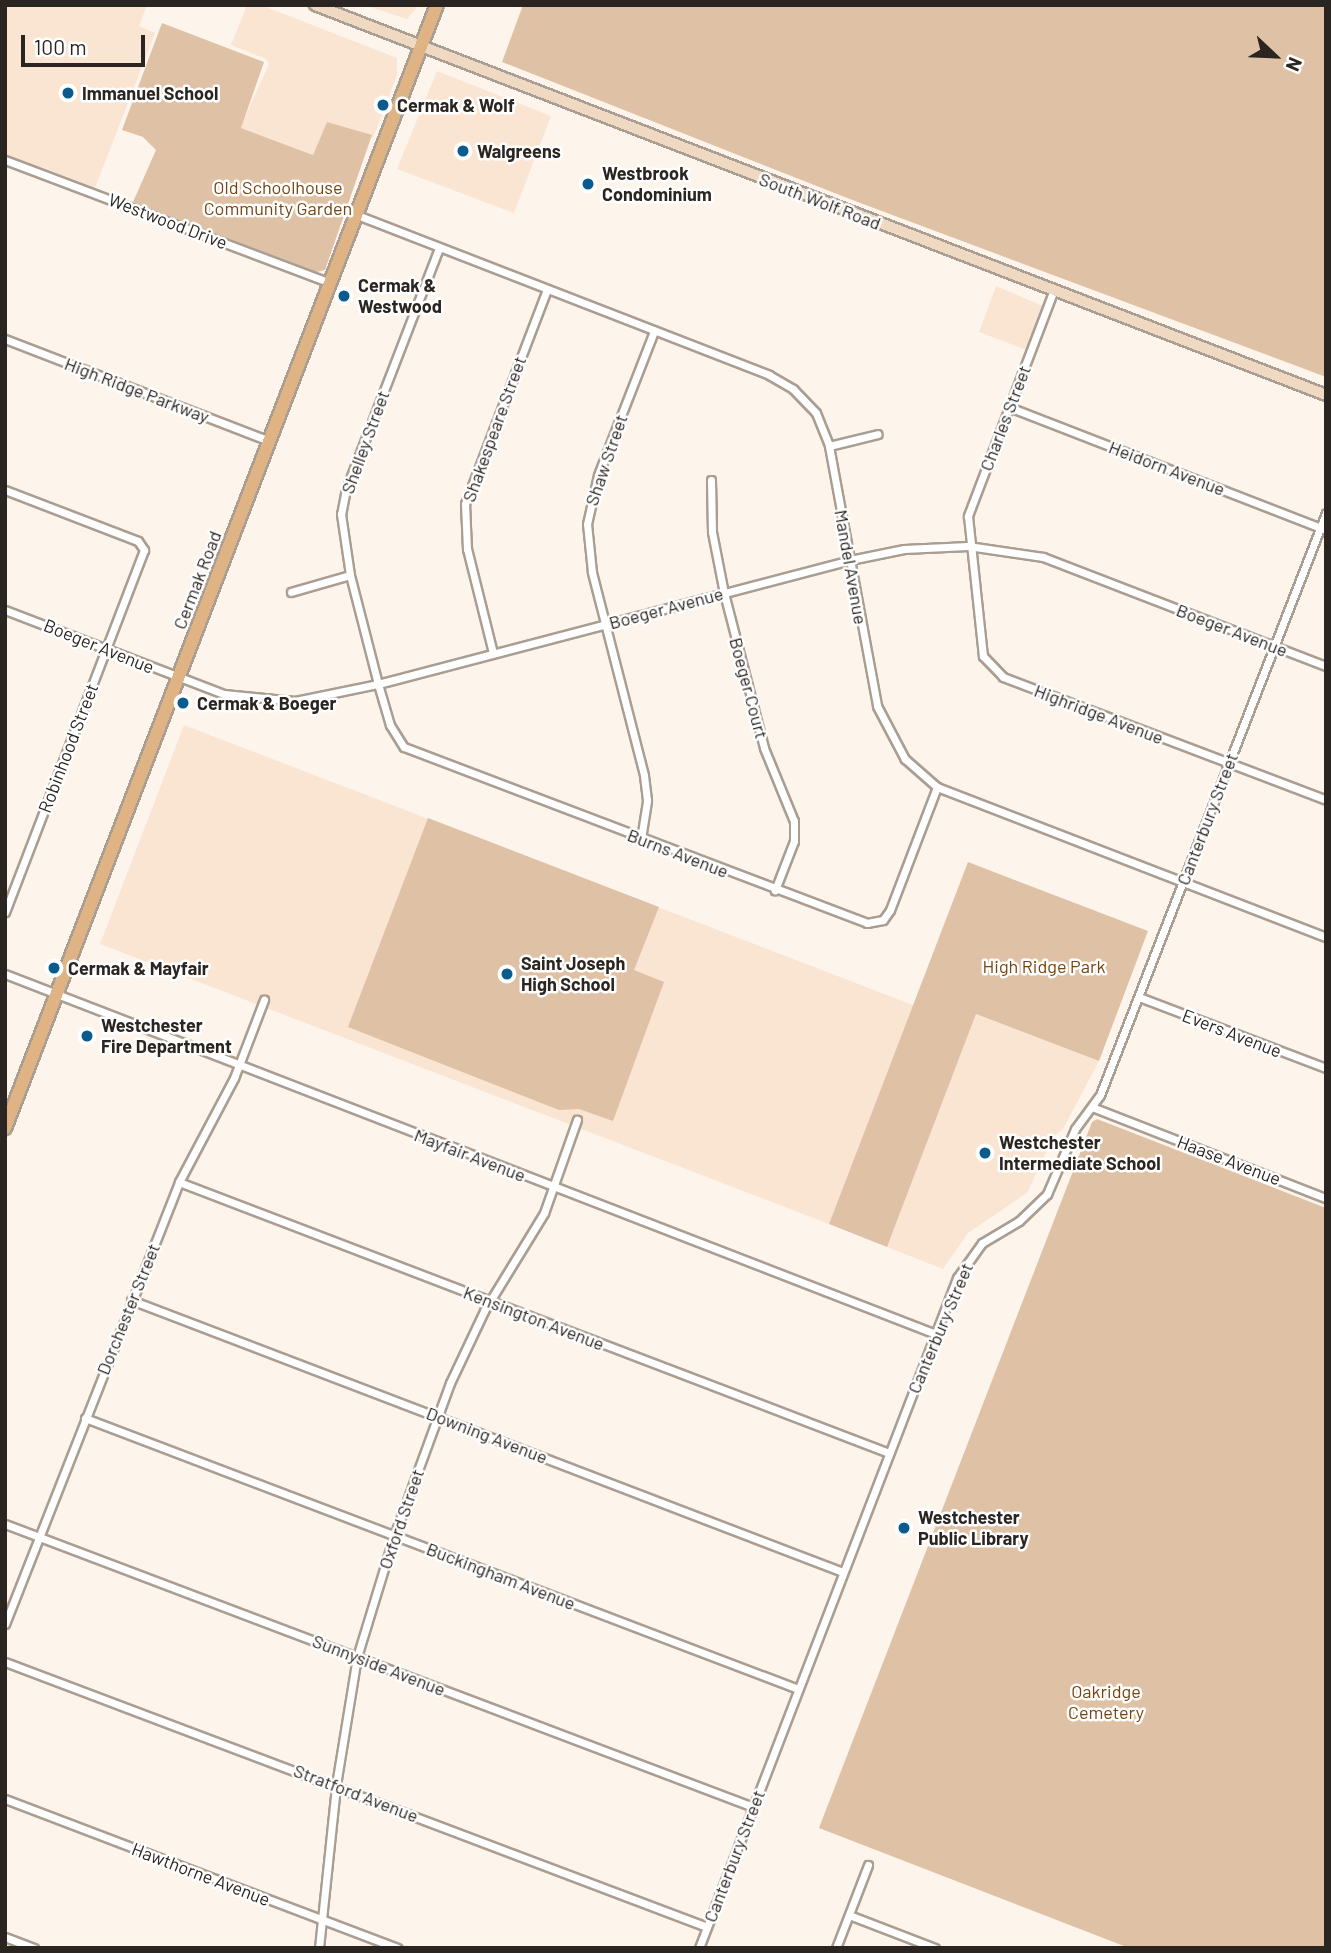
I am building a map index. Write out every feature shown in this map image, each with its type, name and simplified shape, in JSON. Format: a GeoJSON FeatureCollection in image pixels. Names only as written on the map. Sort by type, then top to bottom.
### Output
{"type":"FeatureCollection","features":[{"type":"Feature","properties":{"kind":"main road","name":"South Wolf Road"},"geometry":{"type":"LineString","coordinates":[[315,5],[1326,396]]}},
{"type":"Feature","properties":{"kind":"main road","name":"Cermak Road"},"geometry":{"type":"LineString","coordinates":[[5,1128],[8,1112],[58,995],[438,5]]}},
{"type":"Feature","properties":{"kind":"street","name":"Westwood Drive"},"geometry":{"type":"LineString","coordinates":[[5,160],[331,283]]}},
{"type":"Feature","properties":{"kind":"street","name":"Mandel Avenue"},"geometry":{"type":"LineString","coordinates":[[357,215],[782,381],[816,413],[829,446],[882,722],[905,759],[937,787],[1326,937]]}},
{"type":"Feature","properties":{"kind":"street","name":"Shelley Street"},"geometry":{"type":"LineString","coordinates":[[378,684],[350,575],[341,514],[346,489],[439,248]]}},
{"type":"Feature","properties":{"kind":"street","name":"Shakespeare Street"},"geometry":{"type":"LineString","coordinates":[[493,653],[465,538],[465,504],[547,289]]}},
{"type":"Feature","properties":{"kind":"street","name":"Charles Street"},"geometry":{"type":"LineString","coordinates":[[968,546],[968,516],[1053,292]]}},
{"type":"Feature","properties":{"kind":"street","name":"Shaw Street"},"geometry":{"type":"LineString","coordinates":[[641,839],[647,800],[644,775],[588,556],[589,507],[654,331]]}},
{"type":"Feature","properties":{"kind":"street","name":"High Ridge Parkway"},"geometry":{"type":"LineString","coordinates":[[5,339],[269,441]]}},
{"type":"Feature","properties":{"kind":"street","name":"Heidorn Avenue"},"geometry":{"type":"LineString","coordinates":[[1009,407],[1323,529]]}},
{"type":"Feature","properties":{"kind":"street"},"geometry":{"type":"LineString","coordinates":[[829,446],[878,434]]}},
{"type":"Feature","properties":{"kind":"street","name":"Boeger Court"},"geometry":{"type":"LineString","coordinates":[[711,480],[712,532],[724,593],[764,748],[794,821],[794,841],[775,890]]}},
{"type":"Feature","properties":{"kind":"street","name":"Robinhood Street"},"geometry":{"type":"LineString","coordinates":[[5,490],[143,545],[5,912]]}},
{"type":"Feature","properties":{"kind":"street","name":"Canterbury Street"},"geometry":{"type":"LineString","coordinates":[[699,1948],[889,1453],[967,1259],[982,1243],[1039,1205],[1075,1129],[1092,1107],[1139,997],[1323,529],[1326,513]]}},
{"type":"Feature","properties":{"kind":"street","name":"Boeger Avenue"},"geometry":{"type":"LineString","coordinates":[[5,610],[178,678],[239,698],[276,701],[312,699],[850,560],[904,549],[968,546],[1042,557],[1326,666]]}},
{"type":"Feature","properties":{"kind":"street","name":"Highridge Avenue"},"geometry":{"type":"LineString","coordinates":[[968,546],[980,644],[993,670],[1326,800]]}},
{"type":"Feature","properties":{"kind":"street"},"geometry":{"type":"LineString","coordinates":[[291,592],[350,575]]}},
{"type":"Feature","properties":{"kind":"street","name":"Burns Avenue"},"geometry":{"type":"LineString","coordinates":[[378,684],[390,725],[410,751],[867,923],[883,920],[937,787]]}},
{"type":"Feature","properties":{"kind":"street","name":"Mayfair Avenue"},"geometry":{"type":"LineString","coordinates":[[5,974],[238,1067],[936,1334]]}},
{"type":"Feature","properties":{"kind":"street","name":"Evers Avenue"},"geometry":{"type":"LineString","coordinates":[[1139,997],[1326,1068]]}},
{"type":"Feature","properties":{"kind":"street","name":"Dorchester Street"},"geometry":{"type":"LineString","coordinates":[[5,1624],[179,1182],[238,1067],[264,1000]]}},
{"type":"Feature","properties":{"kind":"street","name":"Haase Avenue"},"geometry":{"type":"LineString","coordinates":[[1092,1107],[1326,1198]]}},
{"type":"Feature","properties":{"kind":"street","name":"Oxford Street"},"geometry":{"type":"LineString","coordinates":[[319,1948],[336,1785],[357,1657],[394,1535],[438,1416],[489,1301],[544,1213],[578,1120]]}},
{"type":"Feature","properties":{"kind":"street","name":"Kensington Avenue"},"geometry":{"type":"LineString","coordinates":[[179,1182],[889,1453]]}},
{"type":"Feature","properties":{"kind":"street","name":"Downing Avenue"},"geometry":{"type":"LineString","coordinates":[[131,1300],[843,1572]]}},
{"type":"Feature","properties":{"kind":"street","name":"Buckingham Avenue"},"geometry":{"type":"LineString","coordinates":[[85,1418],[798,1689]]}},
{"type":"Feature","properties":{"kind":"street","name":"Sunnyside Avenue"},"geometry":{"type":"LineString","coordinates":[[5,1524],[753,1807]]}},
{"type":"Feature","properties":{"kind":"street","name":"Stratford Avenue"},"geometry":{"type":"LineString","coordinates":[[5,1662],[707,1927]]}},
{"type":"Feature","properties":{"kind":"street","name":"Hawthorne Avenue"},"geometry":{"type":"LineString","coordinates":[[5,1799],[398,1948]]}},
{"type":"Feature","properties":{"kind":"street"},"geometry":{"type":"LineString","coordinates":[[836,1948],[868,1865]]}},
{"type":"Feature","properties":{"kind":"street"},"geometry":{"type":"LineString","coordinates":[[849,1915],[935,1948]]}},
{"type":"Feature","properties":{"kind":"street"},"geometry":{"type":"LineString","coordinates":[[5,1937],[34,1948]]}},
{"type":"Feature","properties":{"kind":"shaded area","name":"Immanuel School"},"geometry":{"type":"Polygon","coordinates":[[[5,5],[147,5],[139,26],[155,33],[95,188],[5,154],[5,5]]]}},
{"type":"Feature","properties":{"kind":"shaded area"},"geometry":{"type":"Polygon","coordinates":[[[247,5],[261,5],[397,58],[397,75],[373,138],[327,122],[313,155],[240,128],[269,64],[266,59],[231,45],[247,5]]]}},
{"type":"Feature","properties":{"kind":"shaded area"},"geometry":{"type":"Polygon","coordinates":[[[364,5],[419,5],[407,19],[364,5]]]}},
{"type":"Feature","properties":{"kind":"shaded area"},"geometry":{"type":"Polygon","coordinates":[[[437,71],[551,116],[514,213],[397,169],[437,71]]]}},
{"type":"Feature","properties":{"kind":"shaded area"},"geometry":{"type":"Polygon","coordinates":[[[996,286],[1048,308],[1032,352],[979,332],[996,286]]]}},
{"type":"Feature","properties":{"kind":"shaded area","name":"Saint Joseph High School"},"geometry":{"type":"Polygon","coordinates":[[[184,725],[913,1005],[829,1224],[100,944],[184,725]]]}},
{"type":"Feature","properties":{"kind":"shaded area","name":"Westchester Intermediate School"},"geometry":{"type":"Polygon","coordinates":[[[976,1014],[1099,1061],[1063,1129],[1053,1137],[1027,1193],[968,1233],[943,1269],[887,1247],[976,1014]]]}},
{"type":"Feature","properties":{"kind":"green space"},"geometry":{"type":"Polygon","coordinates":[[[523,5],[1326,5],[1326,377],[855,201],[502,62],[523,5]]]}},
{"type":"Feature","properties":{"kind":"green space","name":"Old Schoolhouse Community Garden"},"geometry":{"type":"Polygon","coordinates":[[[162,23],[264,62],[241,128],[313,155],[327,122],[372,135],[325,270],[317,272],[133,202],[156,150],[143,137],[122,130],[162,23]]]}},
{"type":"Feature","properties":{"kind":"green space"},"geometry":{"type":"Polygon","coordinates":[[[428,818],[659,907],[634,970],[664,982],[613,1121],[579,1109],[559,1110],[348,1027],[428,818]]]}},
{"type":"Feature","properties":{"kind":"green space","name":"High Ridge Park"},"geometry":{"type":"Polygon","coordinates":[[[968,862],[1148,931],[1099,1061],[976,1014],[887,1247],[829,1224],[968,862]]]}},
{"type":"Feature","properties":{"kind":"green space","name":"Oakridge Cemetery"},"geometry":{"type":"Polygon","coordinates":[[[1097,1119],[1326,1208],[1326,1948],[1129,1948],[819,1828],[1092,1122],[1097,1119]]]}},
{"type":"Feature","properties":{"kind":"place","name":"Immanuel School"},"geometry":{"type":"Point","coordinates":[68,93]}},
{"type":"Feature","properties":{"kind":"place","name":"Cermak & Wolf"},"geometry":{"type":"Point","coordinates":[383,105]}},
{"type":"Feature","properties":{"kind":"place","name":"Walgreens"},"geometry":{"type":"Point","coordinates":[463,151]}},
{"type":"Feature","properties":{"kind":"place","name":"Westbrook Condominium"},"geometry":{"type":"Point","coordinates":[588,184]}},
{"type":"Feature","properties":{"kind":"place","name":"Cermak & Westwood"},"geometry":{"type":"Point","coordinates":[344,296]}},
{"type":"Feature","properties":{"kind":"place","name":"Cermak & Boeger"},"geometry":{"type":"Point","coordinates":[183,703]}},
{"type":"Feature","properties":{"kind":"place","name":"Cermak & Mayfair"},"geometry":{"type":"Point","coordinates":[54,968]}},
{"type":"Feature","properties":{"kind":"place","name":"Saint Joseph High School"},"geometry":{"type":"Point","coordinates":[507,974]}},
{"type":"Feature","properties":{"kind":"place","name":"Westchester Fire Department"},"geometry":{"type":"Point","coordinates":[87,1036]}},
{"type":"Feature","properties":{"kind":"place","name":"Westchester Intermediate School"},"geometry":{"type":"Point","coordinates":[985,1153]}},
{"type":"Feature","properties":{"kind":"place","name":"Westchester Public Library"},"geometry":{"type":"Point","coordinates":[904,1528]}}]}
